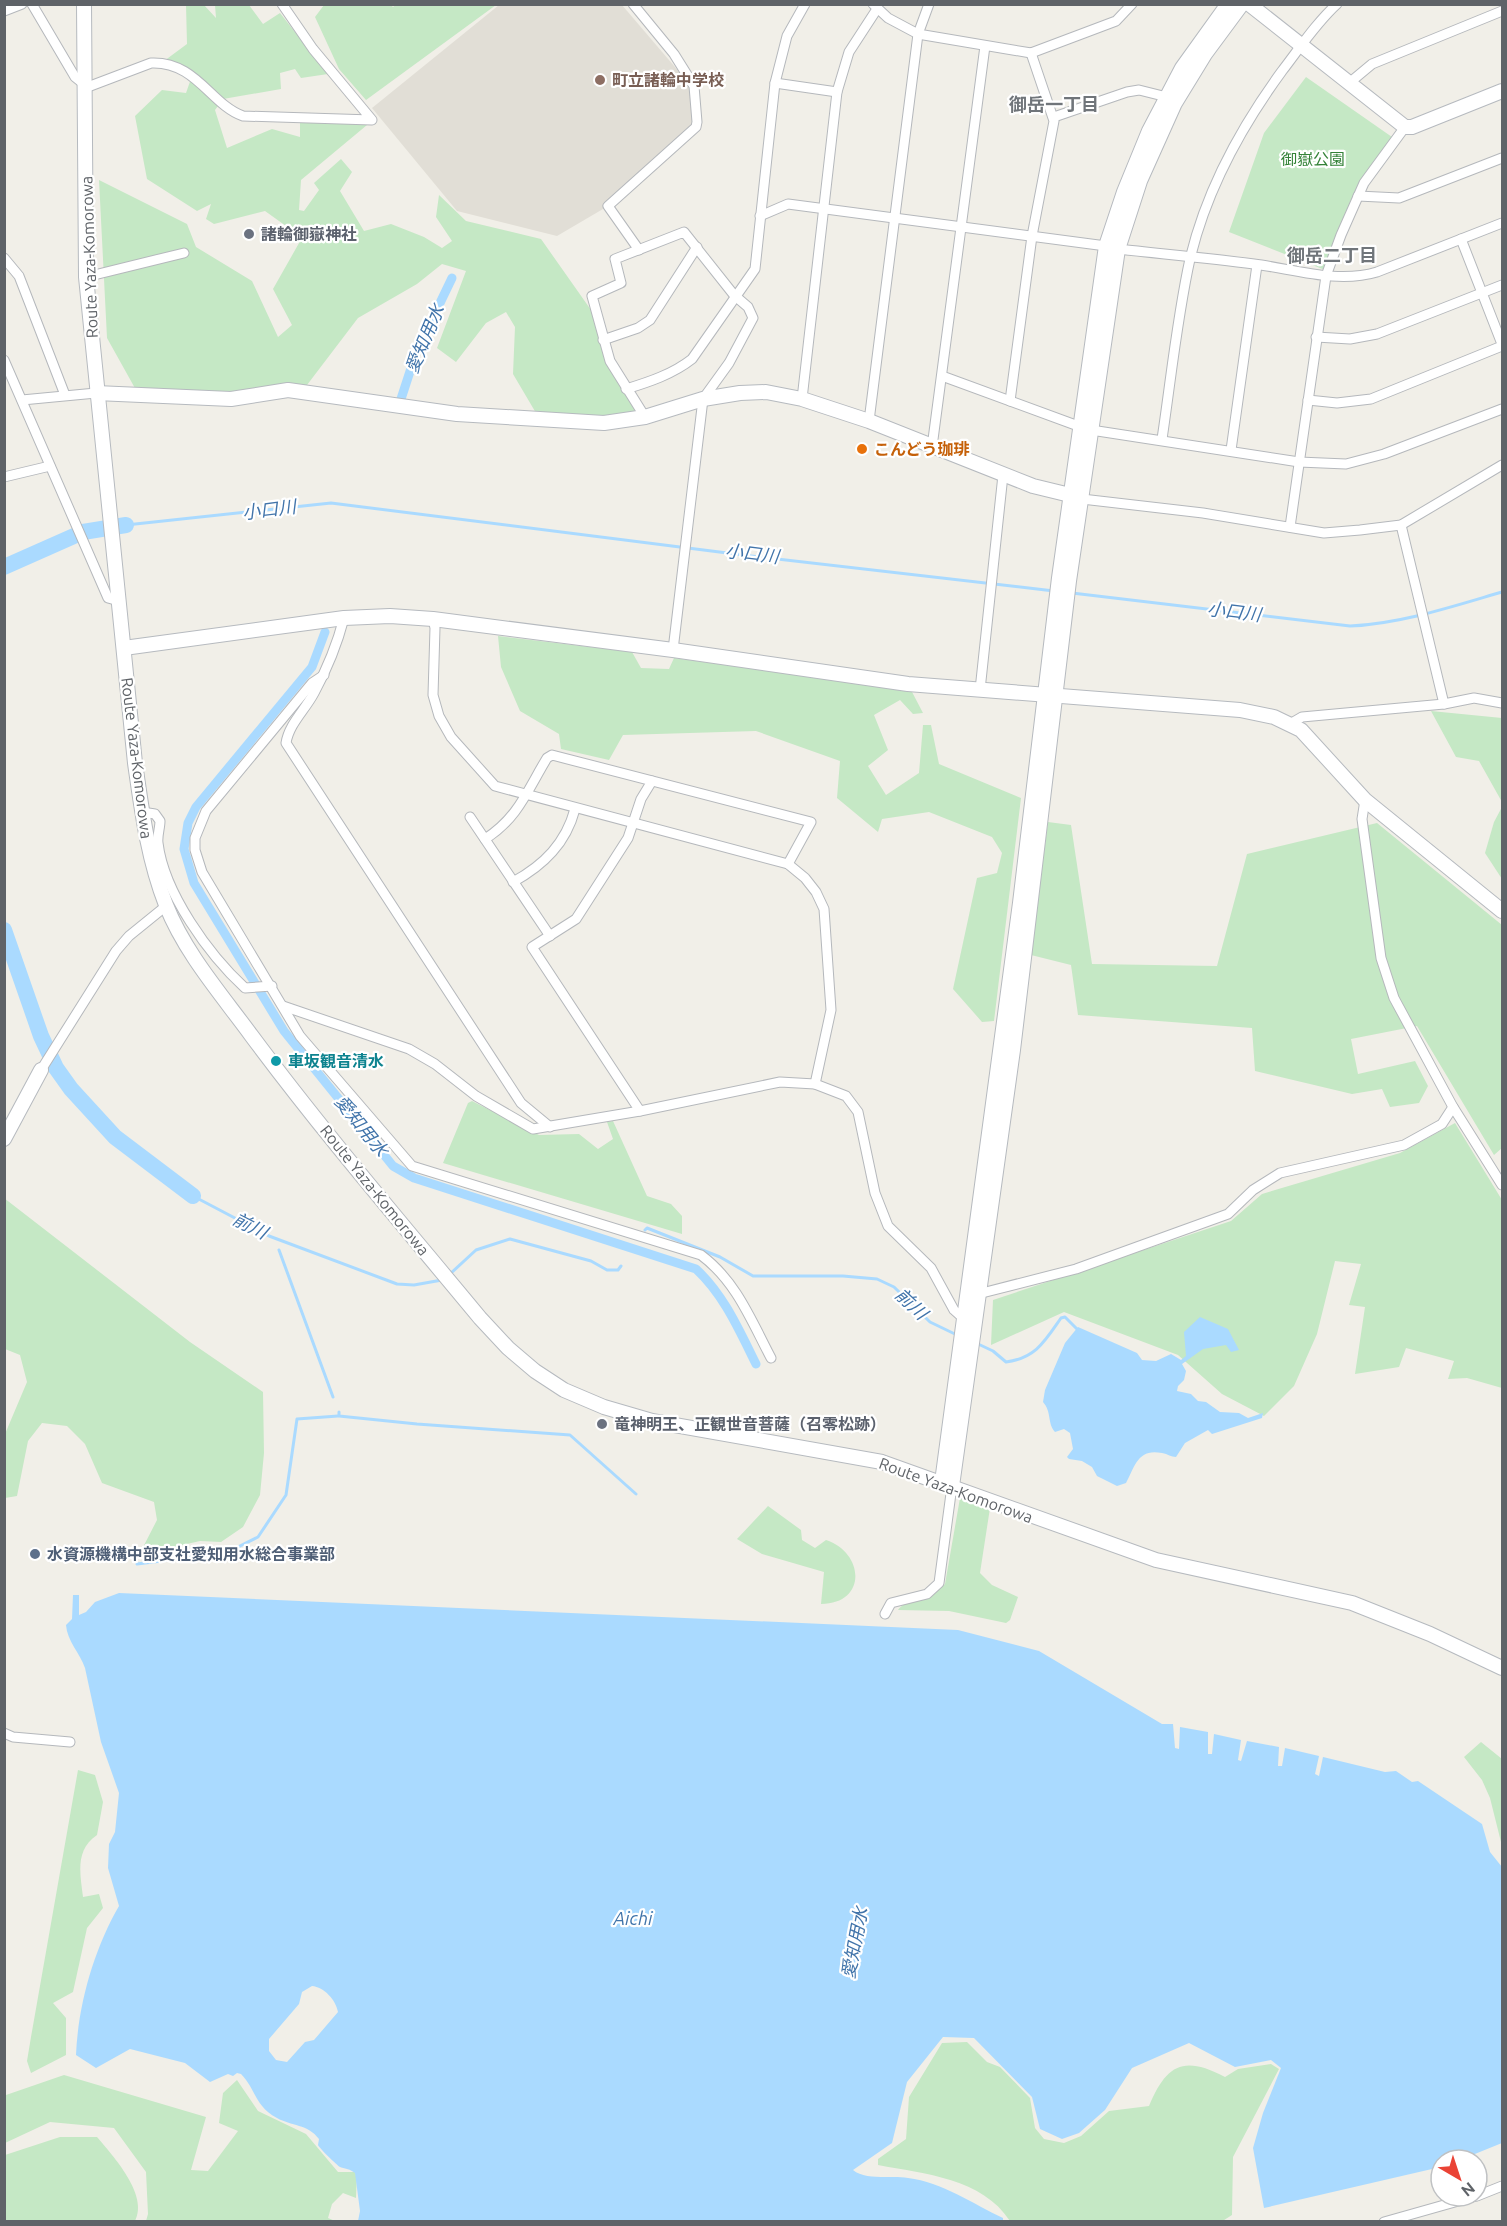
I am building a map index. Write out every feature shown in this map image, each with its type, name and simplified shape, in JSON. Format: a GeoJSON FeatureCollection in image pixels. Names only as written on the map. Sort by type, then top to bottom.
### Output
{"type":"FeatureCollection","features":[{"type":"Feature","properties":{"kind":"street"},"geometry":{"type":"LineString","coordinates":[[4,11],[22,4]]}},
{"type":"Feature","properties":{"kind":"street"},"geometry":{"type":"LineString","coordinates":[[32,4],[75,77],[85,86],[151,63],[159,63],[192,76],[230,110],[243,116],[372,120],[313,49],[282,4]]}},
{"type":"Feature","properties":{"kind":"street","name":"Route Yaza-Komorowa"},"geometry":{"type":"LineString","coordinates":[[84,4],[86,277],[96,393],[142,812],[146,837],[166,906],[196,960],[273,1066],[499,1339],[522,1361],[564,1390],[604,1407],[652,1421],[882,1461],[1156,1560],[1352,1604],[1430,1634],[1503,1668]]}},
{"type":"Feature","properties":{"kind":"street"},"geometry":{"type":"LineString","coordinates":[[633,4],[674,54],[694,86],[697,122],[696,127],[608,206],[639,250]]}},
{"type":"Feature","properties":{"kind":"street"},"geometry":{"type":"LineString","coordinates":[[626,389],[682,367],[692,359],[734,295],[755,268],[775,83],[783,46],[805,4]]}},
{"type":"Feature","properties":{"kind":"street"},"geometry":{"type":"LineString","coordinates":[[869,421],[918,34],[929,4]]}},
{"type":"Feature","properties":{"kind":"street"},"geometry":{"type":"LineString","coordinates":[[885,1614],[891,1603],[927,1594],[939,1583],[964,1318],[1064,579],[1112,248],[1133,169],[1167,97],[1188,60],[1228,4]]}},
{"type":"Feature","properties":{"kind":"street"},"geometry":{"type":"LineString","coordinates":[[1112,248],[1175,103],[1205,54],[1242,4]]}},
{"type":"Feature","properties":{"kind":"street"},"geometry":{"type":"LineString","coordinates":[[1249,4],[1405,127],[1412,127],[1503,91]]}},
{"type":"Feature","properties":{"kind":"street"},"geometry":{"type":"LineString","coordinates":[[1162,439],[1191,256],[1211,195],[1236,141],[1266,93],[1337,4]]}},
{"type":"Feature","properties":{"kind":"street"},"geometry":{"type":"LineString","coordinates":[[802,399],[837,92],[849,52],[875,7],[918,34],[1031,53],[1116,21],[1131,5]]}},
{"type":"Feature","properties":{"kind":"street"},"geometry":{"type":"LineString","coordinates":[[1348,84],[1372,64],[1503,12]]}},
{"type":"Feature","properties":{"kind":"street"},"geometry":{"type":"LineString","coordinates":[[932,447],[985,46]]}},
{"type":"Feature","properties":{"kind":"street"},"geometry":{"type":"LineString","coordinates":[[1010,401],[1032,236],[1054,117],[1031,53]]}},
{"type":"Feature","properties":{"kind":"street"},"geometry":{"type":"LineString","coordinates":[[775,83],[837,92]]}},
{"type":"Feature","properties":{"kind":"street"},"geometry":{"type":"LineString","coordinates":[[1054,117],[1127,92],[1139,90],[1167,97]]}},
{"type":"Feature","properties":{"kind":"street"},"geometry":{"type":"LineString","coordinates":[[1290,526],[1326,276],[1358,196],[1405,127]]}},
{"type":"Feature","properties":{"kind":"street"},"geometry":{"type":"LineString","coordinates":[[1358,196],[1399,198],[1503,158]]}},
{"type":"Feature","properties":{"kind":"street"},"geometry":{"type":"LineString","coordinates":[[760,216],[788,204],[894,220],[1191,256],[1326,276],[1366,276],[1503,223]]}},
{"type":"Feature","properties":{"kind":"street"},"geometry":{"type":"LineString","coordinates":[[645,417],[610,361],[592,296],[621,284],[615,260],[684,232],[734,295],[748,307],[753,318],[729,363],[703,399],[673,650]]}},
{"type":"Feature","properties":{"kind":"street"},"geometry":{"type":"LineString","coordinates":[[1308,400],[1337,403],[1371,399],[1503,345],[1461,239]]}},
{"type":"Feature","properties":{"kind":"street"},"geometry":{"type":"LineString","coordinates":[[603,340],[638,328],[650,320],[697,248]]}},
{"type":"Feature","properties":{"kind":"street"},"geometry":{"type":"LineString","coordinates":[[86,277],[184,253]]}},
{"type":"Feature","properties":{"kind":"street"},"geometry":{"type":"LineString","coordinates":[[4,258],[19,276],[65,395]]}},
{"type":"Feature","properties":{"kind":"street"},"geometry":{"type":"LineString","coordinates":[[1231,450],[1257,265]]}},
{"type":"Feature","properties":{"kind":"street"},"geometry":{"type":"LineString","coordinates":[[1316,337],[1350,339],[1377,334],[1503,285]]}},
{"type":"Feature","properties":{"kind":"street"},"geometry":{"type":"LineString","coordinates":[[4,360],[108,598],[119,601]]}},
{"type":"Feature","properties":{"kind":"street"},"geometry":{"type":"LineString","coordinates":[[942,376],[1086,428],[1299,462],[1360,462],[1503,409]]}},
{"type":"Feature","properties":{"kind":"street"},"geometry":{"type":"LineString","coordinates":[[22,400],[96,393],[231,399],[288,390],[457,414],[604,423],[645,417],[703,399],[740,393],[766,392],[802,399],[869,421],[1053,493],[1324,532],[1401,525],[1503,465]]}},
{"type":"Feature","properties":{"kind":"street"},"geometry":{"type":"LineString","coordinates":[[4,477],[50,466]]}},
{"type":"Feature","properties":{"kind":"street"},"geometry":{"type":"LineString","coordinates":[[980,690],[1003,475]]}},
{"type":"Feature","properties":{"kind":"street"},"geometry":{"type":"LineString","coordinates":[[1401,525],[1443,704]]}},
{"type":"Feature","properties":{"kind":"street"},"geometry":{"type":"LineString","coordinates":[[124,648],[344,618],[390,616],[433,619],[673,650],[908,684],[1240,710],[1274,717],[1290,724],[1309,737],[1365,800],[1503,911]]}},
{"type":"Feature","properties":{"kind":"street"},"geometry":{"type":"LineString","coordinates":[[344,618],[337,647],[324,675],[288,733],[286,743],[521,1102],[550,1127]]}},
{"type":"Feature","properties":{"kind":"street"},"geometry":{"type":"LineString","coordinates":[[433,619],[435,628],[433,695],[444,727],[495,786],[525,796],[633,822],[788,864],[806,878],[824,909],[831,1010],[814,1084]]}},
{"type":"Feature","properties":{"kind":"street"},"geometry":{"type":"LineString","coordinates":[[324,675],[312,683],[206,811],[195,838],[195,850],[202,872],[300,1036],[412,1166],[701,1255],[721,1270],[734,1288],[771,1358]]}},
{"type":"Feature","properties":{"kind":"street"},"geometry":{"type":"LineString","coordinates":[[947,1484],[978,1294],[1031,909],[1049,694]]}},
{"type":"Feature","properties":{"kind":"street"},"geometry":{"type":"LineString","coordinates":[[1290,724],[1302,717],[1443,704],[1474,698],[1503,703]]}},
{"type":"Feature","properties":{"kind":"street"},"geometry":{"type":"LineString","coordinates":[[485,839],[508,823],[547,758],[552,755],[811,822],[788,864]]}},
{"type":"Feature","properties":{"kind":"street"},"geometry":{"type":"LineString","coordinates":[[640,1111],[532,947],[576,918],[628,838],[641,799],[652,781]]}},
{"type":"Feature","properties":{"kind":"street"},"geometry":{"type":"LineString","coordinates":[[1365,800],[1362,819],[1382,958],[1394,998],[1453,1107],[1503,1185]]}},
{"type":"Feature","properties":{"kind":"street"},"geometry":{"type":"LineString","coordinates":[[513,882],[528,874],[554,851],[564,839],[574,809]]}},
{"type":"Feature","properties":{"kind":"street"},"geometry":{"type":"LineString","coordinates":[[142,812],[155,814],[160,821],[157,841],[168,879],[179,902],[213,954],[245,988],[272,986]]}},
{"type":"Feature","properties":{"kind":"street"},"geometry":{"type":"LineString","coordinates":[[470,817],[550,936]]}},
{"type":"Feature","properties":{"kind":"street"},"geometry":{"type":"LineString","coordinates":[[4,1139],[50,1055],[116,951],[129,936],[166,906]]}},
{"type":"Feature","properties":{"kind":"street"},"geometry":{"type":"LineString","coordinates":[[283,1006],[410,1049],[435,1064],[476,1096],[534,1129],[640,1111],[780,1082],[814,1084],[846,1096],[858,1112],[881,1214],[897,1237],[931,1268],[954,1310],[964,1318]]}},
{"type":"Feature","properties":{"kind":"street"},"geometry":{"type":"LineString","coordinates":[[978,1294],[1076,1269],[1228,1214],[1253,1190],[1280,1173],[1404,1145],[1442,1124],[1453,1107]]}},
{"type":"Feature","properties":{"kind":"street"},"geometry":{"type":"LineString","coordinates":[[4,1733],[14,1737],[70,1742]]}},
{"type":"Feature","properties":{"kind":"street"},"geometry":{"type":"LineString","coordinates":[[1384,2222],[1434,2208]]}},
{"type":"Feature","properties":{"kind":"shaded area"},"geometry":{"type":"Polygon","coordinates":[[[499,5],[622,5],[692,87],[692,125],[603,209],[557,236],[457,211],[372,108],[499,5]]]}},
{"type":"Feature","properties":{"kind":"green space"},"geometry":{"type":"Polygon","coordinates":[[[390,4],[393,7],[397,4],[496,5],[366,100],[339,69],[315,17],[324,5],[390,4]]]}},
{"type":"Feature","properties":{"kind":"green space"},"geometry":{"type":"Polygon","coordinates":[[[186,5],[204,5],[216,18],[215,5],[249,5],[263,24],[280,13],[328,74],[301,78],[295,69],[280,73],[281,89],[223,99],[215,110],[227,148],[272,129],[300,137],[300,120],[367,125],[301,180],[299,210],[304,211],[319,190],[314,183],[341,159],[352,172],[340,191],[364,231],[391,224],[424,237],[442,248],[452,241],[436,217],[439,195],[466,221],[541,239],[591,310],[605,360],[635,408],[633,414],[610,417],[536,413],[513,374],[515,327],[506,312],[486,323],[456,362],[437,348],[466,271],[442,264],[417,284],[358,318],[307,385],[227,392],[136,390],[107,338],[99,180],[187,224],[196,247],[252,281],[278,337],[292,325],[273,289],[303,236],[300,230],[286,226],[265,211],[214,224],[206,219],[211,204],[197,211],[147,179],[135,116],[162,90],[186,93],[193,73],[164,61],[187,44],[186,5]]]}},
{"type":"Feature","properties":{"kind":"green space","name":"御嶽公園"},"geometry":{"type":"Polygon","coordinates":[[[1306,77],[1392,137],[1353,197],[1325,270],[1229,232],[1264,133],[1306,77]]]}},
{"type":"Feature","properties":{"kind":"green space"},"geometry":{"type":"Polygon","coordinates":[[[498,636],[632,652],[641,668],[669,669],[674,658],[911,690],[923,713],[913,714],[900,700],[874,715],[888,750],[868,766],[886,795],[919,773],[923,725],[931,725],[939,764],[1021,798],[994,1021],[982,1022],[953,989],[977,878],[997,873],[1002,853],[992,837],[929,812],[882,819],[878,832],[837,798],[840,761],[756,731],[623,735],[609,760],[561,749],[559,734],[520,711],[501,667],[498,636]]]}},
{"type":"Feature","properties":{"kind":"green space"},"geometry":{"type":"Polygon","coordinates":[[[1431,711],[1502,718],[1502,802],[1479,761],[1456,757],[1431,711]]]}},
{"type":"Feature","properties":{"kind":"green space"},"geometry":{"type":"Polygon","coordinates":[[[1502,807],[1502,879],[1485,853],[1494,822],[1502,807]]]}},
{"type":"Feature","properties":{"kind":"green space"},"geometry":{"type":"Polygon","coordinates":[[[1048,822],[1071,825],[1092,964],[1217,966],[1247,854],[1377,823],[1502,925],[1502,1148],[1494,1155],[1417,1026],[1351,1039],[1358,1074],[1415,1061],[1428,1086],[1419,1103],[1390,1107],[1382,1089],[1352,1094],[1255,1071],[1252,1028],[1078,1015],[1071,965],[1031,955],[1048,822]]]}},
{"type":"Feature","properties":{"kind":"green space"},"geometry":{"type":"Polygon","coordinates":[[[472,1101],[539,1135],[579,1134],[598,1149],[613,1139],[607,1122],[613,1121],[647,1196],[671,1204],[682,1216],[682,1234],[443,1163],[468,1103],[472,1101]]]}},
{"type":"Feature","properties":{"kind":"green space"},"geometry":{"type":"Polygon","coordinates":[[[1455,1123],[1502,1200],[1502,1388],[1467,1378],[1448,1379],[1454,1361],[1406,1348],[1399,1367],[1355,1374],[1365,1307],[1349,1305],[1361,1264],[1335,1261],[1317,1334],[1294,1386],[1264,1416],[1222,1394],[1178,1355],[1064,1312],[991,1345],[993,1300],[1231,1221],[1262,1194],[1400,1153],[1455,1123]]]}},
{"type":"Feature","properties":{"kind":"green space"},"geometry":{"type":"Polygon","coordinates":[[[4,1198],[190,1342],[263,1392],[264,1453],[260,1495],[243,1527],[221,1542],[200,1541],[139,1555],[157,1520],[154,1502],[102,1483],[85,1444],[67,1426],[42,1423],[28,1441],[17,1496],[5,1498],[5,1434],[27,1382],[20,1355],[5,1349],[4,1198]]]}},
{"type":"Feature","properties":{"kind":"green space"},"geometry":{"type":"Polygon","coordinates":[[[960,1498],[990,1508],[980,1573],[992,1585],[1018,1597],[1010,1620],[1006,1623],[949,1611],[898,1610],[906,1603],[932,1594],[945,1584],[960,1498]]]}},
{"type":"Feature","properties":{"kind":"green space"},"geometry":{"type":"Polygon","coordinates":[[[768,1506],[801,1530],[802,1540],[815,1548],[826,1540],[839,1546],[848,1555],[854,1566],[855,1577],[853,1587],[847,1596],[836,1602],[821,1604],[824,1572],[762,1554],[737,1539],[768,1506]]]}},
{"type":"Feature","properties":{"kind":"green space"},"geometry":{"type":"Polygon","coordinates":[[[1481,1742],[1502,1759],[1502,1846],[1490,1798],[1482,1780],[1464,1757],[1481,1742]]]}},
{"type":"Feature","properties":{"kind":"green space"},"geometry":{"type":"Polygon","coordinates":[[[78,1770],[95,1775],[103,1802],[97,1835],[85,1848],[80,1871],[83,1897],[99,1894],[103,1908],[87,1928],[73,1992],[53,2003],[66,2018],[66,2055],[31,2073],[27,2061],[78,1770]]]}},
{"type":"Feature","properties":{"kind":"green space"},"geometry":{"type":"Polygon","coordinates":[[[967,2042],[987,2062],[1000,2067],[1030,2098],[1035,2128],[1044,2139],[1064,2143],[1081,2136],[1109,2111],[1149,2106],[1162,2081],[1177,2068],[1197,2066],[1225,2077],[1238,2069],[1271,2064],[1279,2069],[1233,2157],[1232,2215],[1221,2222],[1010,2221],[984,2195],[968,2187],[933,2175],[878,2165],[878,2159],[906,2139],[909,2097],[942,2043],[967,2042]]]}},
{"type":"Feature","properties":{"kind":"green space"},"geometry":{"type":"Polygon","coordinates":[[[64,2075],[206,2117],[191,2170],[208,2171],[238,2131],[219,2123],[223,2093],[237,2080],[258,2111],[306,2134],[338,2172],[357,2172],[356,2198],[343,2193],[332,2204],[328,2218],[335,2221],[146,2221],[148,2214],[146,2172],[114,2128],[50,2122],[5,2143],[6,2095],[64,2075]]]}},
{"type":"Feature","properties":{"kind":"green space"},"geometry":{"type":"Polygon","coordinates":[[[60,2137],[97,2137],[120,2165],[133,2188],[138,2211],[135,2221],[5,2221],[5,2155],[60,2137]]]}},
{"type":"Feature","properties":{"kind":"water"},"geometry":{"type":"Polygon","coordinates":[[[1200,1317],[1228,1329],[1239,1350],[1231,1352],[1226,1345],[1203,1349],[1182,1364],[1186,1371],[1184,1380],[1178,1386],[1177,1391],[1191,1394],[1198,1401],[1206,1402],[1220,1412],[1239,1413],[1248,1418],[1263,1413],[1262,1418],[1212,1434],[1208,1430],[1185,1443],[1176,1457],[1162,1453],[1148,1453],[1138,1460],[1126,1483],[1117,1486],[1097,1476],[1092,1467],[1082,1461],[1069,1459],[1067,1457],[1073,1449],[1070,1433],[1064,1429],[1055,1432],[1043,1402],[1045,1390],[1065,1343],[1078,1327],[1137,1353],[1142,1360],[1156,1361],[1171,1354],[1181,1360],[1186,1356],[1184,1332],[1200,1317]]]}},
{"type":"Feature","properties":{"kind":"water","name":"Aichi"},"geometry":{"type":"Polygon","coordinates":[[[119,1593],[958,1630],[1039,1651],[1162,1724],[1173,1724],[1175,1748],[1179,1749],[1180,1727],[1208,1732],[1208,1754],[1212,1754],[1214,1734],[1241,1740],[1238,1760],[1241,1761],[1247,1741],[1279,1747],[1278,1766],[1282,1766],[1285,1748],[1319,1756],[1315,1774],[1319,1776],[1323,1757],[1385,1772],[1396,1771],[1412,1782],[1418,1781],[1482,1824],[1490,1852],[1502,1867],[1502,2143],[1489,2148],[1429,2148],[1429,2170],[1264,2208],[1253,2148],[1263,2113],[1281,2068],[1271,2060],[1235,2067],[1189,2043],[1132,2068],[1105,2110],[1079,2133],[1062,2139],[1040,2129],[1032,2097],[974,2038],[943,2037],[907,2082],[892,2143],[853,2170],[872,2177],[902,2177],[933,2184],[1003,2218],[1003,2221],[358,2221],[360,2211],[355,2173],[340,2167],[332,2160],[319,2147],[319,2139],[315,2134],[282,2121],[264,2108],[241,2074],[237,2073],[233,2076],[228,2074],[210,2082],[185,2063],[130,2049],[96,2068],[76,2055],[80,2017],[89,1978],[102,1940],[119,1906],[108,1868],[109,1844],[115,1832],[119,1793],[101,1742],[85,1668],[67,1631],[66,1625],[72,1619],[73,1595],[79,1595],[79,1615],[86,1612],[95,1602],[119,1593]],[[312,1986],[302,1992],[299,2004],[269,2039],[269,2051],[276,2060],[287,2062],[305,2042],[314,2040],[338,2012],[335,2003],[321,1989],[312,1986]]]}},
{"type":"Feature","properties":{"kind":"waterway","name":"愛知用水"},"geometry":{"type":"LineString","coordinates":[[400,402],[416,353],[452,278]]}},
{"type":"Feature","properties":{"kind":"waterway","name":"小口川"},"geometry":{"type":"LineString","coordinates":[[126,525],[331,503],[751,556],[1054,591]]}},
{"type":"Feature","properties":{"kind":"waterway","name":"小口川"},"geometry":{"type":"LineString","coordinates":[[4,567],[83,532],[126,525]]}},
{"type":"Feature","properties":{"kind":"waterway","name":"小口川"},"geometry":{"type":"LineString","coordinates":[[1072,593],[1350,626],[1407,618],[1502,592]]}},
{"type":"Feature","properties":{"kind":"waterway","name":"愛知用水"},"geometry":{"type":"LineString","coordinates":[[325,632],[312,667],[196,807],[188,823],[184,849],[194,883],[284,1031],[393,1166],[414,1178],[696,1269],[723,1302],[756,1364]]}},
{"type":"Feature","properties":{"kind":"waterway","name":"前川"},"geometry":{"type":"LineString","coordinates":[[4,930],[41,1036],[56,1068],[71,1089],[115,1137],[193,1196]]}},
{"type":"Feature","properties":{"kind":"waterway","name":"前川"},"geometry":{"type":"LineString","coordinates":[[193,1196],[269,1236],[397,1284],[414,1285],[442,1280]]}},
{"type":"Feature","properties":{"kind":"waterway","name":"前川"},"geometry":{"type":"LineString","coordinates":[[645,1230],[647,1228],[720,1257],[753,1276],[843,1276],[877,1279],[894,1287],[930,1322],[959,1336]]}},
{"type":"Feature","properties":{"kind":"waterway","name":"前川"},"geometry":{"type":"LineString","coordinates":[[450,1274],[476,1250],[510,1239],[591,1261],[607,1270],[618,1270],[621,1266]]}},
{"type":"Feature","properties":{"kind":"waterway"},"geometry":{"type":"LineString","coordinates":[[279,1250],[333,1397]]}},
{"type":"Feature","properties":{"kind":"waterway","name":"前川"},"geometry":{"type":"LineString","coordinates":[[976,1343],[993,1351],[1006,1362],[1025,1357],[1039,1347],[1061,1318],[1065,1317],[1079,1331]]}},
{"type":"Feature","properties":{"kind":"waterway"},"geometry":{"type":"LineString","coordinates":[[339,1412],[339,1416],[417,1424],[570,1435],[636,1494]]}},
{"type":"Feature","properties":{"kind":"waterway"},"geometry":{"type":"LineString","coordinates":[[137,1564],[226,1553],[258,1537],[286,1495],[297,1419],[338,1416]]}},
{"type":"Feature","properties":{"kind":"place","name":"町立諸輪中学校"},"geometry":{"type":"Point","coordinates":[600,80]}},
{"type":"Feature","properties":{"kind":"place","name":"諸輪御嶽神社"},"geometry":{"type":"Point","coordinates":[249,234]}},
{"type":"Feature","properties":{"kind":"place","name":"こんどう珈琲"},"geometry":{"type":"Point","coordinates":[862,449]}},
{"type":"Feature","properties":{"kind":"place","name":"車坂観音清水"},"geometry":{"type":"Point","coordinates":[276,1061]}},
{"type":"Feature","properties":{"kind":"place","name":"竜神明王、正観世音菩薩（召零松跡）"},"geometry":{"type":"Point","coordinates":[602,1424]}},
{"type":"Feature","properties":{"kind":"place","name":"水資源機構中部支社愛知用水総合事業部"},"geometry":{"type":"Point","coordinates":[35,1554]}},
{"type":"Feature","properties":{"kind":"district","name":"御岳一丁目"},"geometry":{"type":"Point","coordinates":[1054,105]}},
{"type":"Feature","properties":{"kind":"district","name":"御岳二丁目"},"geometry":{"type":"Point","coordinates":[1332,256]}}]}
